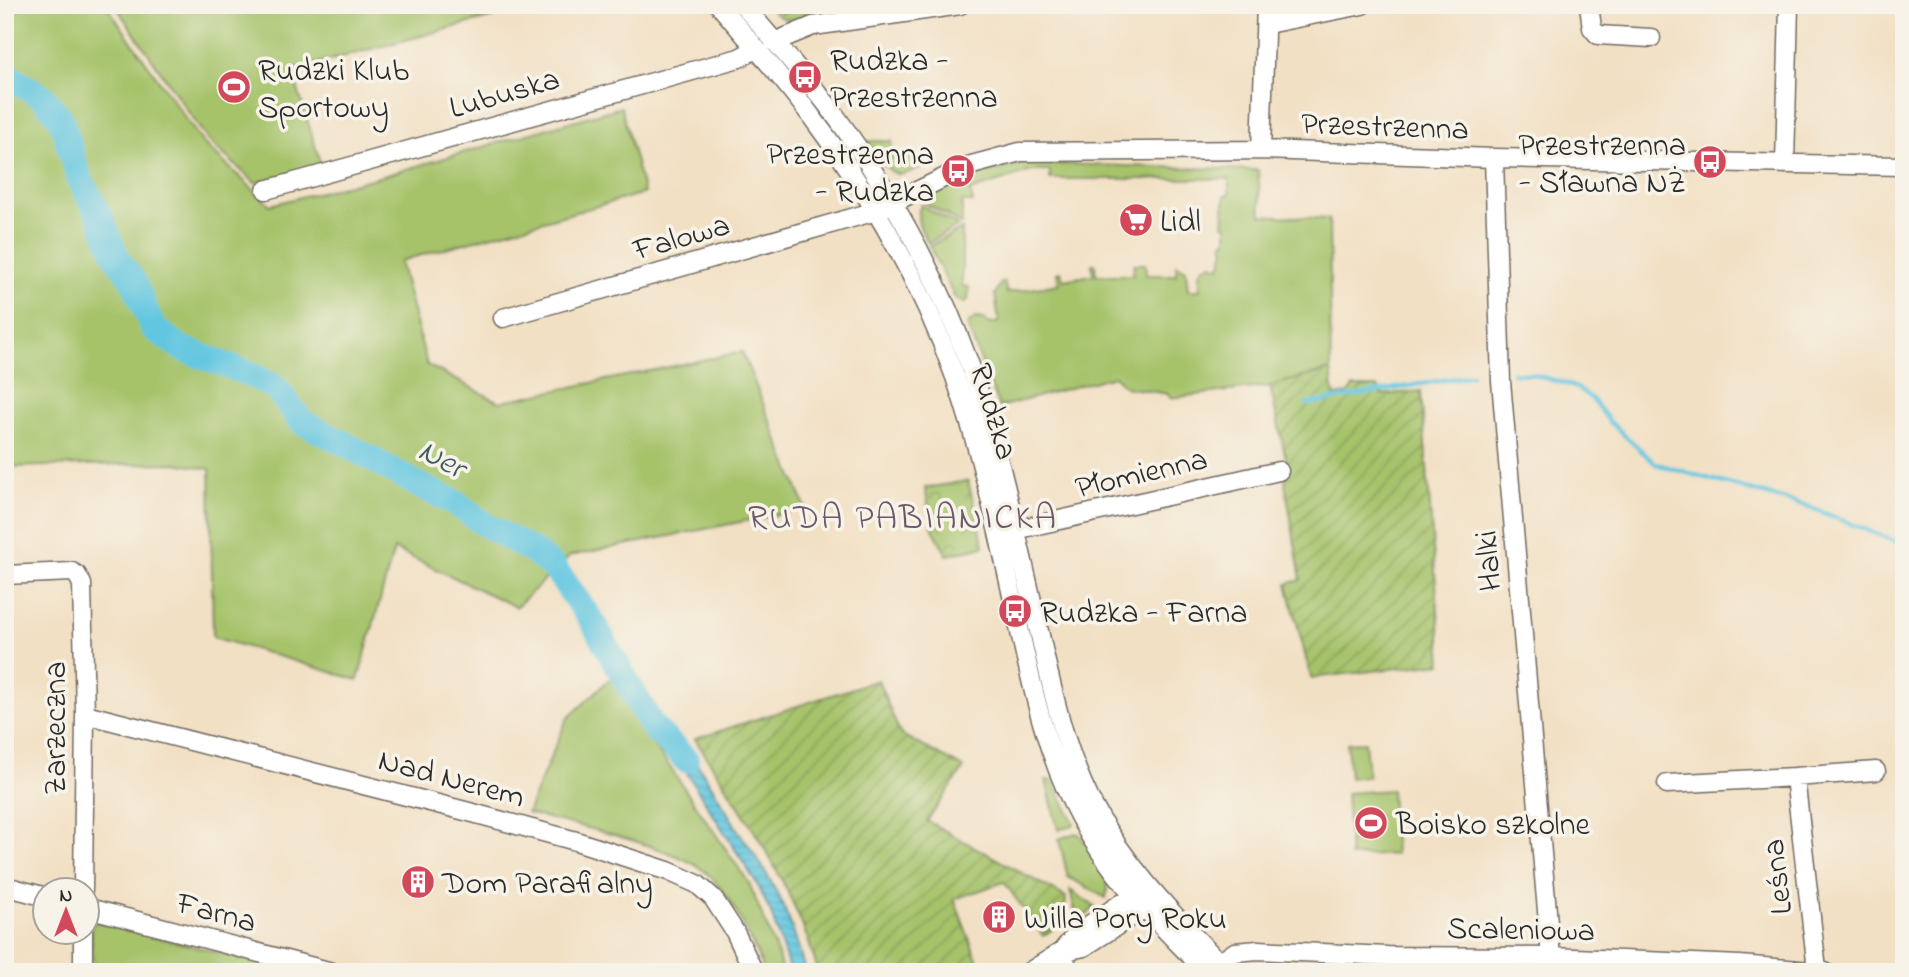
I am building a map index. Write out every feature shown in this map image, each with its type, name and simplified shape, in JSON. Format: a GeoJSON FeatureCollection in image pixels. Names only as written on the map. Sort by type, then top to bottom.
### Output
{"type":"FeatureCollection","features":[{"type":"Feature","properties":{"kind":"street","name":"Rudzka"},"geometry":{"type":"LineString","coordinates":[[719,5],[826,136],[876,211],[932,319],[968,415],[1037,705],[1054,762],[1093,841],[1218,969]]}},
{"type":"Feature","properties":{"kind":"street","name":"Rudzka"},"geometry":{"type":"LineString","coordinates":[[743,5],[830,109],[893,204],[922,256],[964,349],[996,449],[1054,701],[1071,757],[1107,829],[1146,897]]}},
{"type":"Feature","properties":{"kind":"street"},"geometry":{"type":"LineString","coordinates":[[774,42],[813,26],[960,5]]}},
{"type":"Feature","properties":{"kind":"street"},"geometry":{"type":"LineString","coordinates":[[1261,150],[1266,5]]}},
{"type":"Feature","properties":{"kind":"street"},"geometry":{"type":"LineString","coordinates":[[1267,24],[1362,5]]}},
{"type":"Feature","properties":{"kind":"street"},"geometry":{"type":"LineString","coordinates":[[1589,5],[1592,28],[1598,35],[1651,38]]}},
{"type":"Feature","properties":{"kind":"street"},"geometry":{"type":"LineString","coordinates":[[1785,164],[1789,5]]}},
{"type":"Feature","properties":{"kind":"street","name":"Lubuska"},"geometry":{"type":"LineString","coordinates":[[266,190],[739,58],[756,49]]}},
{"type":"Feature","properties":{"kind":"street","name":"Przestrzenna"},"geometry":{"type":"LineString","coordinates":[[876,211],[958,171],[986,160],[1020,152],[1261,150],[1494,158],[1904,166]]}},
{"type":"Feature","properties":{"kind":"street","name":"Halki"},"geometry":{"type":"LineString","coordinates":[[1494,158],[1501,381],[1551,957]]}},
{"type":"Feature","properties":{"kind":"street","name":"Falowa"},"geometry":{"type":"LineString","coordinates":[[503,318],[876,211]]}},
{"type":"Feature","properties":{"kind":"street","name":"Płomienna"},"geometry":{"type":"LineString","coordinates":[[1015,530],[1279,471]]}},
{"type":"Feature","properties":{"kind":"street","name":"Zarzeczna"},"geometry":{"type":"LineString","coordinates":[[5,575],[72,572],[82,584],[85,714],[83,876]]}},
{"type":"Feature","properties":{"kind":"street","name":"Nad Nerem"},"geometry":{"type":"LineString","coordinates":[[85,714],[576,841],[688,879],[707,891],[720,907],[754,972]]}},
{"type":"Feature","properties":{"kind":"street"},"geometry":{"type":"LineString","coordinates":[[1667,785],[1876,771]]}},
{"type":"Feature","properties":{"kind":"street","name":"Leśna"},"geometry":{"type":"LineString","coordinates":[[1795,777],[1821,971]]}},
{"type":"Feature","properties":{"kind":"street"},"geometry":{"type":"LineString","coordinates":[[5,886],[32,893]]}},
{"type":"Feature","properties":{"kind":"street"},"geometry":{"type":"LineString","coordinates":[[1029,972],[1061,952],[1084,947],[1146,897]]}},
{"type":"Feature","properties":{"kind":"street","name":"Farna"},"geometry":{"type":"LineString","coordinates":[[102,912],[332,972]]}},
{"type":"Feature","properties":{"kind":"street"},"geometry":{"type":"LineString","coordinates":[[83,946],[83,972]]}},
{"type":"Feature","properties":{"kind":"street","name":"Scaleniowa"},"geometry":{"type":"LineString","coordinates":[[1218,969],[1235,953],[1253,950],[1388,956],[1551,957],[1821,971]]}},
{"type":"Feature","properties":{"kind":"street"},"geometry":{"type":"LineString","coordinates":[[1061,952],[1070,972]]}},
{"type":"Feature","properties":{"kind":"green space"},"geometry":{"type":"Polygon","coordinates":[[[5,5],[106,5],[203,143],[270,205],[379,177],[621,107],[644,193],[400,261],[427,365],[499,402],[742,352],[806,509],[570,556],[516,607],[394,549],[358,680],[213,637],[210,469],[175,463],[5,467],[5,5]]]}},
{"type":"Feature","properties":{"kind":"green space","name":"Rudzki Klub Sportowy"},"geometry":{"type":"Polygon","coordinates":[[[115,5],[538,5],[292,70],[321,165],[255,183],[207,139],[115,5]]]}},
{"type":"Feature","properties":{"kind":"green space"},"geometry":{"type":"Polygon","coordinates":[[[728,5],[733,5],[799,83],[864,170],[861,171],[728,5]]]}},
{"type":"Feature","properties":{"kind":"green space"},"geometry":{"type":"Polygon","coordinates":[[[767,5],[777,5],[781,13],[805,9],[806,18],[784,19],[767,5]]]}},
{"type":"Feature","properties":{"kind":"green space"},"geometry":{"type":"Polygon","coordinates":[[[868,141],[892,141],[892,158],[939,158],[913,171],[897,174],[884,165],[868,141]]]}},
{"type":"Feature","properties":{"kind":"green space"},"geometry":{"type":"Polygon","coordinates":[[[1026,163],[1258,170],[1261,215],[1329,219],[1331,370],[1270,386],[1170,398],[1168,394],[1125,387],[1114,376],[999,407],[967,325],[975,318],[984,319],[989,324],[999,322],[995,294],[1001,283],[1004,282],[1007,293],[1059,284],[1057,273],[1061,271],[1063,280],[1093,275],[1092,264],[1095,264],[1096,275],[1133,275],[1134,264],[1145,264],[1146,275],[1176,275],[1176,264],[1186,270],[1188,290],[1200,290],[1201,271],[1211,264],[1220,267],[1225,250],[1223,241],[1227,241],[1227,226],[1223,225],[1229,179],[1050,179],[1050,171],[1032,171],[970,191],[973,202],[962,202],[962,224],[923,202],[959,182],[1026,163]]]}},
{"type":"Feature","properties":{"kind":"green space"},"geometry":{"type":"Polygon","coordinates":[[[921,205],[958,226],[928,243],[918,220],[921,205]]]}},
{"type":"Feature","properties":{"kind":"green space"},"geometry":{"type":"Polygon","coordinates":[[[962,229],[962,286],[969,287],[968,300],[964,303],[955,298],[929,246],[962,229]]]}},
{"type":"Feature","properties":{"kind":"green space"},"geometry":{"type":"Polygon","coordinates":[[[1331,370],[1334,396],[1348,394],[1353,387],[1378,387],[1381,395],[1421,391],[1442,663],[1311,678],[1287,584],[1301,580],[1285,483],[1286,459],[1270,386],[1331,370]]]}},
{"type":"Feature","properties":{"kind":"green space"},"geometry":{"type":"Polygon","coordinates":[[[968,481],[984,546],[947,555],[933,529],[925,488],[968,481]]]}},
{"type":"Feature","properties":{"kind":"green space"},"geometry":{"type":"Polygon","coordinates":[[[614,675],[645,734],[749,883],[778,955],[782,972],[765,972],[727,897],[709,875],[695,865],[651,846],[527,813],[567,719],[614,675]]]}},
{"type":"Feature","properties":{"kind":"green space"},"geometry":{"type":"Polygon","coordinates":[[[878,680],[900,734],[964,768],[927,821],[1066,897],[1064,922],[1043,936],[1004,882],[954,899],[982,972],[818,972],[796,909],[782,880],[749,822],[695,739],[878,680]]]}},
{"type":"Feature","properties":{"kind":"green space","name":"Boisko szkolne"},"geometry":{"type":"Polygon","coordinates":[[[1365,742],[1368,776],[1350,778],[1347,743],[1365,742]]]}},
{"type":"Feature","properties":{"kind":"green space"},"geometry":{"type":"Polygon","coordinates":[[[1046,780],[1053,781],[1074,823],[1072,826],[1058,830],[1046,780]]]}},
{"type":"Feature","properties":{"kind":"green space","name":"Boisko szkolne"},"geometry":{"type":"Polygon","coordinates":[[[1391,790],[1395,854],[1350,857],[1346,793],[1391,790]]]}},
{"type":"Feature","properties":{"kind":"green space"},"geometry":{"type":"Polygon","coordinates":[[[1076,833],[1080,835],[1104,873],[1106,898],[1068,877],[1059,839],[1076,833]]]}},
{"type":"Feature","properties":{"kind":"green space"},"geometry":{"type":"Polygon","coordinates":[[[1070,890],[1095,907],[1078,923],[1070,890]]]}},
{"type":"Feature","properties":{"kind":"green space"},"geometry":{"type":"Polygon","coordinates":[[[102,923],[272,966],[270,972],[93,972],[92,946],[102,946],[102,923]]]}},
{"type":"Feature","properties":{"kind":"water"},"geometry":{"type":"Polygon","coordinates":[[[669,731],[699,766],[770,880],[788,918],[805,972],[790,972],[771,913],[757,884],[676,756],[659,736],[669,731]]]}},
{"type":"Feature","properties":{"kind":"waterway","name":"Ner"},"geometry":{"type":"LineString","coordinates":[[5,70],[14,80],[43,97],[61,119],[79,178],[100,216],[117,258],[134,282],[153,328],[183,349],[247,373],[275,387],[302,422],[456,503],[484,524],[536,553],[555,569],[592,621],[653,727],[686,760]]}},
{"type":"Feature","properties":{"kind":"waterway"},"geometry":{"type":"LineString","coordinates":[[1513,373],[1531,374],[1579,389],[1656,464],[1804,505],[1904,545]]}},
{"type":"Feature","properties":{"kind":"waterway"},"geometry":{"type":"LineString","coordinates":[[1307,404],[1472,375]]}},
{"type":"Feature","properties":{"kind":"place","name":"Rudzka - Przestrzenna"},"geometry":{"type":"Point","coordinates":[805,77]}},
{"type":"Feature","properties":{"kind":"place","name":"Rudzki Klub Sportowy"},"geometry":{"type":"Point","coordinates":[234,87]}},
{"type":"Feature","properties":{"kind":"place","name":"Przestrzenna - Sławna NŻ"},"geometry":{"type":"Point","coordinates":[1710,162]}},
{"type":"Feature","properties":{"kind":"place","name":"Przestrzenna - Rudzka"},"geometry":{"type":"Point","coordinates":[958,171]}},
{"type":"Feature","properties":{"kind":"place","name":"Lidl"},"geometry":{"type":"Point","coordinates":[1136,220]}},
{"type":"Feature","properties":{"kind":"place","name":"Rudzka - Farna"},"geometry":{"type":"Point","coordinates":[1015,611]}},
{"type":"Feature","properties":{"kind":"place","name":"Boisko szkolne"},"geometry":{"type":"Point","coordinates":[1371,823]}},
{"type":"Feature","properties":{"kind":"place","name":"Dom Parafialny"},"geometry":{"type":"Point","coordinates":[418,882]}},
{"type":"Feature","properties":{"kind":"place","name":"Willa Pory Roku"},"geometry":{"type":"Point","coordinates":[999,917]}},
{"type":"Feature","properties":{"kind":"district","name":"RUDA PABIANICKA"},"geometry":{"type":"Point","coordinates":[903,516]}}]}
